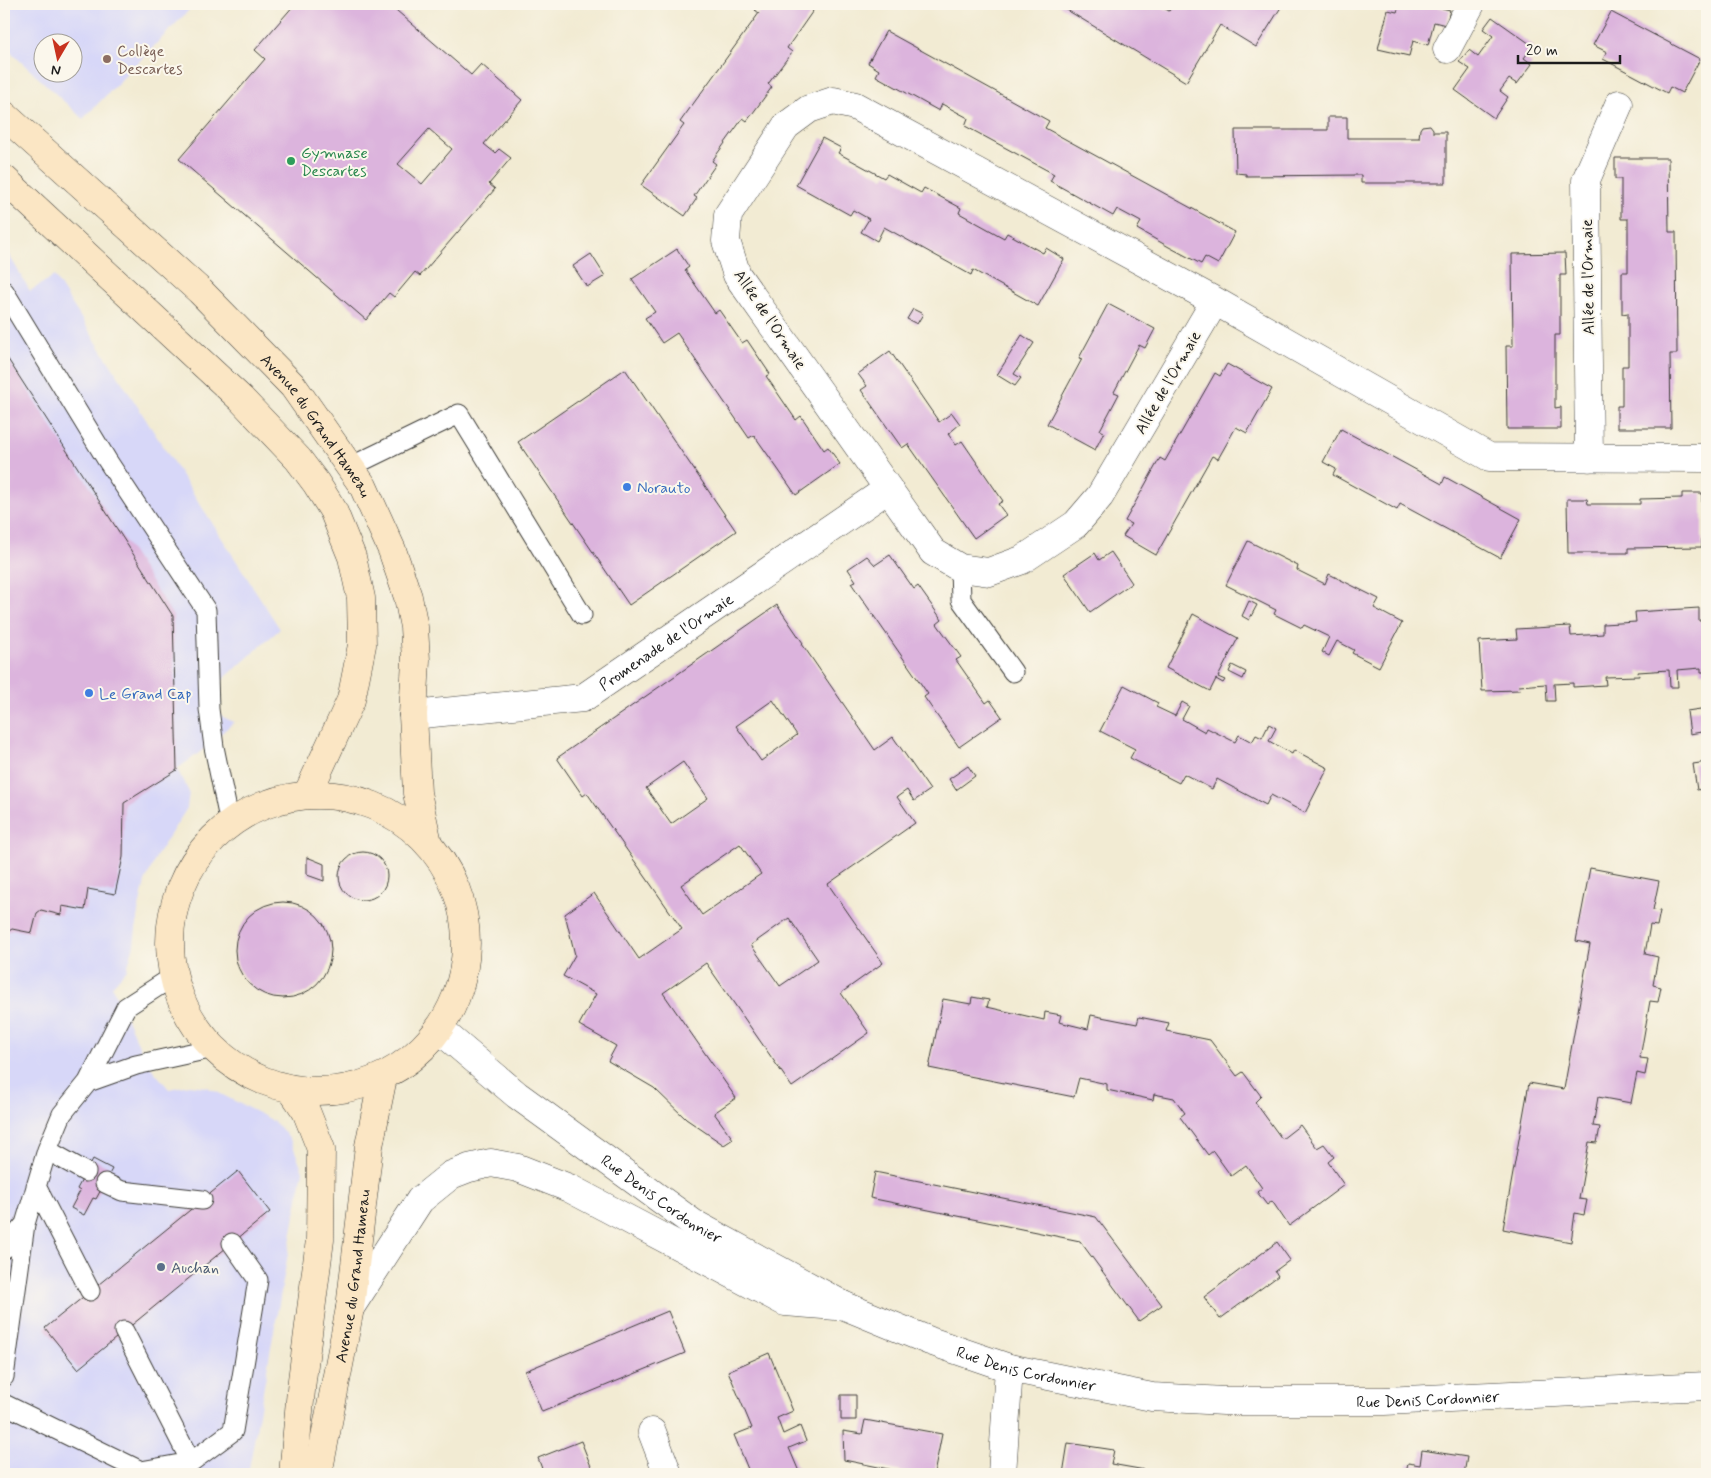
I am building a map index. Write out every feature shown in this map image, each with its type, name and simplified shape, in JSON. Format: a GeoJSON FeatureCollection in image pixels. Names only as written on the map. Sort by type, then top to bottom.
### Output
{"type":"FeatureCollection","features":[{"type":"Feature","properties":{"kind":"main road","name":"Avenue du Grand Hameau"},"geometry":{"type":"LineString","coordinates":[[4,115],[200,291],[292,386],[363,486],[392,550],[408,598],[414,627],[416,660],[413,715],[417,793],[428,843]]}},
{"type":"Feature","properties":{"kind":"main road","name":"Avenue du Grand Hameau"},"geometry":{"type":"LineString","coordinates":[[4,179],[241,399],[298,459],[333,510],[352,557],[361,598],[362,645],[352,700],[307,795]]}},
{"type":"Feature","properties":{"kind":"main road","name":"Avenue du Grand Hameau"},"geometry":{"type":"LineString","coordinates":[[307,795],[340,797],[373,805],[402,821],[428,843],[445,866],[458,892],[465,920],[467,949],[463,977],[454,1005],[440,1030],[414,1057],[382,1076],[353,1088],[322,1091],[291,1089],[262,1081],[237,1067],[214,1048],[196,1027],[182,1002],[174,976],[170,942],[174,908],[186,876],[205,847],[230,824],[254,809],[280,800],[307,795]]}},
{"type":"Feature","properties":{"kind":"main road","name":"Avenue du Grand Hameau"},"geometry":{"type":"LineString","coordinates":[[318,1474],[350,1308],[369,1146],[382,1076]]}},
{"type":"Feature","properties":{"kind":"main road"},"geometry":{"type":"LineString","coordinates":[[291,1089],[306,1111],[321,1149],[320,1240],[302,1380],[293,1474]]}},
{"type":"Feature","properties":{"kind":"street"},"geometry":{"type":"LineString","coordinates":[[1447,49],[1471,4]]}},
{"type":"Feature","properties":{"kind":"street","name":"Allée de l'Ormaie"},"geometry":{"type":"LineString","coordinates":[[1215,301],[1100,496],[1076,524],[1022,560],[989,572],[960,568],[933,552],[738,275],[726,240],[728,215],[786,126],[809,109],[833,102],[855,106],[1215,301],[1489,457],[1707,458]]}},
{"type":"Feature","properties":{"kind":"street","name":"Allée de l'Ormaie"},"geometry":{"type":"LineString","coordinates":[[1589,458],[1586,180],[1619,104]]}},
{"type":"Feature","properties":{"kind":"street","name":"Promenade de l'Ormaie"},"geometry":{"type":"LineString","coordinates":[[413,715],[583,698],[888,489]]}},
{"type":"Feature","properties":{"kind":"street","name":"Rue Denis Cordonnier"},"geometry":{"type":"LineString","coordinates":[[440,1030],[516,1095],[693,1223],[845,1306],[930,1341],[1009,1368],[1152,1397],[1224,1401],[1384,1401],[1707,1386]]}},
{"type":"Feature","properties":{"kind":"street"},"geometry":{"type":"LineString","coordinates":[[350,1308],[420,1200],[451,1175],[469,1168],[491,1163],[518,1168],[570,1188],[785,1302],[845,1306]]}},
{"type":"Feature","properties":{"kind":"street"},"geometry":{"type":"LineString","coordinates":[[1002,1474],[1009,1368]]}},
{"type":"Feature","properties":{"kind":"street"},"geometry":{"type":"LineString","coordinates":[[652,1432],[668,1474]]}},
{"type":"Feature","properties":{"kind":"lane"},"geometry":{"type":"LineString","coordinates":[[4,291],[107,460],[206,610],[209,709],[214,746],[230,824]]}},
{"type":"Feature","properties":{"kind":"lane"},"geometry":{"type":"LineString","coordinates":[[350,467],[459,414],[582,615]]}},
{"type":"Feature","properties":{"kind":"lane"},"geometry":{"type":"LineString","coordinates":[[960,568],[961,600],[1013,672]]}},
{"type":"Feature","properties":{"kind":"lane"},"geometry":{"type":"LineString","coordinates":[[4,1377],[25,1224],[47,1150],[62,1114],[88,1082],[126,1007],[174,976]]}},
{"type":"Feature","properties":{"kind":"lane"},"geometry":{"type":"LineString","coordinates":[[88,1082],[136,1065],[214,1048]]}},
{"type":"Feature","properties":{"kind":"lane"},"geometry":{"type":"LineString","coordinates":[[47,1150],[86,1172]]}},
{"type":"Feature","properties":{"kind":"lane"},"geometry":{"type":"LineString","coordinates":[[105,1183],[122,1191],[202,1200]]}},
{"type":"Feature","properties":{"kind":"lane"},"geometry":{"type":"LineString","coordinates":[[36,1186],[90,1292]]}},
{"type":"Feature","properties":{"kind":"lane"},"geometry":{"type":"LineString","coordinates":[[4,1249],[25,1224]]}},
{"type":"Feature","properties":{"kind":"lane"},"geometry":{"type":"LineString","coordinates":[[4,1404],[141,1471],[191,1462],[233,1431],[258,1280],[232,1243]]}},
{"type":"Feature","properties":{"kind":"lane"},"geometry":{"type":"LineString","coordinates":[[124,1331],[191,1462]]}},
{"type":"Feature","properties":{"kind":"shaded area","name":"Collège Descartes"},"geometry":{"type":"Polygon","coordinates":[[[4,4],[195,4],[83,119],[43,82],[82,82],[82,32],[32,32],[32,72],[4,46],[4,4]]]}},
{"type":"Feature","properties":{"kind":"shaded area"},"geometry":{"type":"Polygon","coordinates":[[[4,246],[30,291],[54,276],[280,629],[219,683],[215,697],[216,710],[223,717],[234,722],[199,753],[177,769],[189,792],[187,808],[156,857],[145,882],[138,912],[134,945],[127,969],[112,986],[147,1063],[169,1089],[189,1085],[207,1087],[270,1119],[280,1127],[291,1141],[303,1171],[248,1474],[4,1474],[4,246]]]}},
{"type":"Feature","properties":{"kind":"building","name":"Gymnase Descartes"},"geometry":{"type":"Polygon","coordinates":[[[295,4],[389,4],[471,75],[481,64],[522,100],[484,144],[495,153],[499,149],[511,158],[489,184],[495,189],[420,276],[415,272],[394,297],[389,293],[366,320],[179,159],[265,59],[255,50],[295,4]],[[429,129],[398,164],[422,184],[452,149],[429,129]]]}},
{"type":"Feature","properties":{"kind":"building"},"geometry":{"type":"Polygon","coordinates":[[[759,4],[825,4],[822,9],[817,5],[787,48],[792,52],[768,84],[772,87],[747,121],[743,118],[712,161],[716,164],[694,196],[697,198],[685,216],[641,185],[684,125],[680,122],[759,13],[755,10],[759,4]]]}},
{"type":"Feature","properties":{"kind":"building"},"geometry":{"type":"Polygon","coordinates":[[[1057,4],[1157,4],[1169,11],[1174,4],[1283,4],[1256,47],[1220,25],[1186,82],[1057,4]]]}},
{"type":"Feature","properties":{"kind":"building"},"geometry":{"type":"Polygon","coordinates":[[[1400,4],[1439,4],[1438,7],[1450,10],[1446,25],[1434,22],[1428,45],[1413,41],[1409,56],[1378,49],[1388,10],[1397,12],[1400,4]]]}},
{"type":"Feature","properties":{"kind":"building"},"geometry":{"type":"Polygon","coordinates":[[[1611,12],[1700,59],[1682,93],[1670,87],[1667,93],[1603,59],[1607,52],[1593,45],[1611,12]]]}},
{"type":"Feature","properties":{"kind":"building"},"geometry":{"type":"Polygon","coordinates":[[[1492,17],[1533,46],[1524,58],[1532,64],[1517,84],[1509,79],[1500,91],[1508,97],[1494,118],[1455,90],[1470,69],[1459,62],[1469,50],[1478,57],[1493,36],[1483,29],[1492,17]]]}},
{"type":"Feature","properties":{"kind":"building"},"geometry":{"type":"Polygon","coordinates":[[[886,31],[1049,121],[1045,128],[1235,232],[1218,264],[1205,257],[1201,264],[1169,247],[1137,229],[1141,222],[1117,209],[1113,216],[1050,181],[1054,174],[965,126],[968,118],[942,104],[939,111],[876,76],[879,70],[868,63],[886,31]]]}},
{"type":"Feature","properties":{"kind":"building"},"geometry":{"type":"Polygon","coordinates":[[[1328,117],[1347,117],[1347,138],[1419,138],[1422,126],[1430,125],[1433,132],[1446,132],[1446,183],[1361,183],[1361,175],[1246,176],[1246,174],[1236,173],[1235,130],[1328,130],[1328,117]]]}},
{"type":"Feature","properties":{"kind":"building"},"geometry":{"type":"Polygon","coordinates":[[[822,138],[841,148],[838,153],[884,178],[887,174],[921,193],[924,188],[961,208],[959,213],[1004,238],[1007,233],[1043,253],[1046,248],[1064,259],[1038,306],[973,270],[971,275],[884,227],[877,241],[861,232],[869,219],[853,210],[850,215],[796,185],[822,138]]]}},
{"type":"Feature","properties":{"kind":"building"},"geometry":{"type":"Polygon","coordinates":[[[1615,158],[1668,158],[1669,232],[1676,232],[1677,354],[1670,354],[1671,428],[1617,428],[1617,406],[1622,406],[1622,366],[1628,366],[1628,313],[1622,314],[1622,272],[1628,272],[1628,219],[1621,219],[1621,179],[1615,179],[1615,158]]]}},
{"type":"Feature","properties":{"kind":"building"},"geometry":{"type":"Polygon","coordinates":[[[677,249],[689,267],[685,270],[715,313],[719,310],[742,343],[747,340],[770,374],[766,376],[796,420],[801,416],[824,450],[828,447],[840,464],[796,495],[754,435],[749,438],[677,333],[662,343],[645,318],[655,312],[632,279],[677,249]]]}},
{"type":"Feature","properties":{"kind":"building"},"geometry":{"type":"Polygon","coordinates":[[[1565,253],[1566,275],[1560,275],[1560,335],[1555,335],[1555,408],[1561,407],[1561,429],[1507,429],[1506,346],[1513,346],[1512,254],[1565,253]]]}},
{"type":"Feature","properties":{"kind":"building"},"geometry":{"type":"Polygon","coordinates":[[[591,254],[605,276],[587,287],[573,266],[591,254]]]}},
{"type":"Feature","properties":{"kind":"building"},"geometry":{"type":"Polygon","coordinates":[[[1108,304],[1155,329],[1145,348],[1139,345],[1114,392],[1119,394],[1100,430],[1104,432],[1095,450],[1047,424],[1082,359],[1079,358],[1108,304]]]}},
{"type":"Feature","properties":{"kind":"building"},"geometry":{"type":"Polygon","coordinates":[[[913,309],[923,314],[917,324],[907,319],[913,309]]]}},
{"type":"Feature","properties":{"kind":"building"},"geometry":{"type":"Polygon","coordinates":[[[1022,335],[1034,343],[1014,374],[1021,378],[1015,386],[997,375],[1022,335]]]}},
{"type":"Feature","properties":{"kind":"building"},"geometry":{"type":"Polygon","coordinates":[[[890,351],[939,422],[952,413],[960,424],[948,434],[956,445],[962,441],[1003,501],[998,504],[1006,515],[974,538],[908,444],[902,448],[861,390],[867,386],[858,374],[890,351]]]}},
{"type":"Feature","properties":{"kind":"building","name":"Le Grand Cap"},"geometry":{"type":"Polygon","coordinates":[[[4,353],[173,616],[177,770],[124,803],[123,857],[115,894],[88,889],[85,910],[62,906],[61,915],[41,910],[37,913],[32,933],[12,929],[6,933],[5,940],[4,353]]]}},
{"type":"Feature","properties":{"kind":"building"},"geometry":{"type":"Polygon","coordinates":[[[1227,364],[1272,389],[1247,433],[1236,427],[1218,459],[1212,456],[1156,555],[1123,536],[1131,524],[1125,521],[1160,458],[1165,461],[1215,373],[1220,376],[1227,364]]]}},
{"type":"Feature","properties":{"kind":"building","name":"Norauto"},"geometry":{"type":"Polygon","coordinates":[[[625,369],[736,531],[629,605],[518,442],[625,369]]]}},
{"type":"Feature","properties":{"kind":"building"},"geometry":{"type":"Polygon","coordinates":[[[1341,429],[1442,484],[1445,477],[1521,519],[1500,558],[1400,504],[1397,510],[1333,475],[1336,469],[1323,462],[1341,429]]]}},
{"type":"Feature","properties":{"kind":"building"},"geometry":{"type":"Polygon","coordinates":[[[1682,493],[1702,493],[1702,547],[1628,548],[1628,553],[1568,553],[1567,499],[1587,499],[1588,504],[1640,504],[1640,499],[1682,498],[1682,493]]]}},
{"type":"Feature","properties":{"kind":"building"},"geometry":{"type":"Polygon","coordinates":[[[1248,541],[1298,566],[1297,570],[1325,584],[1329,574],[1379,599],[1374,608],[1402,623],[1379,667],[1352,653],[1354,650],[1337,641],[1329,656],[1322,652],[1329,637],[1304,625],[1302,628],[1274,614],[1276,610],[1226,585],[1248,541]]]}},
{"type":"Feature","properties":{"kind":"building"},"geometry":{"type":"Polygon","coordinates":[[[1111,552],[1132,583],[1090,612],[1064,574],[1095,553],[1099,560],[1111,552]]]}},
{"type":"Feature","properties":{"kind":"building"},"geometry":{"type":"Polygon","coordinates":[[[890,555],[914,589],[918,586],[942,620],[937,624],[961,657],[956,660],[986,703],[990,700],[1002,717],[959,747],[924,697],[928,694],[851,583],[856,581],[848,569],[867,556],[875,565],[890,555]]]}},
{"type":"Feature","properties":{"kind":"building"},"geometry":{"type":"Polygon","coordinates":[[[1249,601],[1257,605],[1249,620],[1242,616],[1249,601]]]}},
{"type":"Feature","properties":{"kind":"building"},"geometry":{"type":"Polygon","coordinates":[[[777,605],[875,750],[893,737],[930,790],[914,801],[907,790],[897,797],[915,823],[828,884],[883,963],[841,993],[869,1033],[792,1087],[706,963],[663,993],[736,1098],[714,1113],[733,1139],[724,1145],[686,1119],[654,1088],[608,1061],[616,1046],[579,1025],[596,994],[563,976],[575,955],[565,914],[594,893],[639,959],[682,929],[587,793],[583,796],[557,758],[777,605]],[[773,700],[736,726],[761,761],[797,735],[773,700]],[[683,762],[646,788],[671,824],[708,798],[683,762]],[[740,844],[681,885],[702,915],[761,874],[740,844]],[[789,918],[751,945],[780,986],[818,960],[789,918]]]}},
{"type":"Feature","properties":{"kind":"building"},"geometry":{"type":"Polygon","coordinates":[[[1699,608],[1699,621],[1707,621],[1707,672],[1701,672],[1701,668],[1677,670],[1678,687],[1670,687],[1669,670],[1638,672],[1639,676],[1605,677],[1606,685],[1573,687],[1573,683],[1554,684],[1555,701],[1547,701],[1546,684],[1519,686],[1520,690],[1482,691],[1479,641],[1517,639],[1516,629],[1570,626],[1571,636],[1603,634],[1603,624],[1636,622],[1635,612],[1699,608]]]}},
{"type":"Feature","properties":{"kind":"building"},"geometry":{"type":"Polygon","coordinates":[[[1193,614],[1238,638],[1218,677],[1225,680],[1223,683],[1216,679],[1210,691],[1166,668],[1193,614]]]}},
{"type":"Feature","properties":{"kind":"building"},"geometry":{"type":"Polygon","coordinates":[[[1232,665],[1246,672],[1243,679],[1229,672],[1232,665]]]}},
{"type":"Feature","properties":{"kind":"building"},"geometry":{"type":"Polygon","coordinates":[[[1124,685],[1158,703],[1156,707],[1175,716],[1182,702],[1189,706],[1182,719],[1205,732],[1207,728],[1235,742],[1239,735],[1252,742],[1256,735],[1262,738],[1269,724],[1276,728],[1269,741],[1292,754],[1294,750],[1328,768],[1305,813],[1271,795],[1266,805],[1217,779],[1212,789],[1184,774],[1179,783],[1130,758],[1135,749],[1100,731],[1124,685]]]}},
{"type":"Feature","properties":{"kind":"building"},"geometry":{"type":"Polygon","coordinates":[[[1707,708],[1707,731],[1690,734],[1687,711],[1707,708]]]}},
{"type":"Feature","properties":{"kind":"building"},"geometry":{"type":"Polygon","coordinates":[[[1707,762],[1707,788],[1697,790],[1693,764],[1707,762]]]}},
{"type":"Feature","properties":{"kind":"building"},"geometry":{"type":"Polygon","coordinates":[[[968,766],[975,776],[956,790],[949,779],[968,766]]]}},
{"type":"Feature","properties":{"kind":"building"},"geometry":{"type":"Polygon","coordinates":[[[358,852],[368,852],[380,859],[387,871],[387,881],[380,893],[368,900],[358,900],[350,896],[343,889],[339,881],[339,871],[343,863],[350,856],[358,852]]]}},
{"type":"Feature","properties":{"kind":"building"},"geometry":{"type":"Polygon","coordinates":[[[307,857],[324,864],[324,881],[307,875],[307,857]]]}},
{"type":"Feature","properties":{"kind":"building"},"geometry":{"type":"Polygon","coordinates":[[[1590,868],[1659,881],[1653,910],[1660,911],[1657,926],[1650,925],[1645,954],[1658,957],[1653,985],[1661,987],[1658,1002],[1650,1001],[1640,1058],[1648,1059],[1645,1075],[1637,1073],[1631,1103],[1598,1097],[1593,1126],[1600,1127],[1597,1143],[1589,1142],[1579,1199],[1587,1200],[1584,1215],[1575,1213],[1571,1242],[1503,1229],[1529,1083],[1564,1089],[1590,944],[1576,941],[1590,868]]]}},
{"type":"Feature","properties":{"kind":"building"},"geometry":{"type":"Polygon","coordinates":[[[283,902],[301,906],[317,916],[327,932],[331,950],[327,968],[317,984],[301,994],[283,998],[265,994],[249,984],[239,968],[235,950],[239,932],[249,916],[265,906],[283,902]]]}},
{"type":"Feature","properties":{"kind":"building"},"geometry":{"type":"Polygon","coordinates":[[[972,997],[989,1000],[987,1007],[1044,1020],[1045,1012],[1061,1015],[1059,1022],[1088,1029],[1091,1015],[1137,1024],[1139,1017],[1169,1023],[1166,1031],[1210,1040],[1237,1076],[1243,1072],[1261,1096],[1255,1102],[1282,1139],[1300,1125],[1317,1148],[1324,1144],[1334,1157],[1328,1162],[1344,1185],[1289,1226],[1272,1201],[1267,1205],[1257,1192],[1262,1188],[1246,1165],[1231,1176],[1213,1151],[1208,1155],[1180,1117],[1185,1113],[1174,1098],[1154,1094],[1153,1100],[1107,1090],[1107,1084],[1079,1078],[1074,1097],[929,1068],[943,999],[971,1004],[972,997]]]}},
{"type":"Feature","properties":{"kind":"building"},"geometry":{"type":"Polygon","coordinates":[[[93,1159],[112,1169],[96,1199],[93,1198],[84,1215],[71,1208],[80,1191],[77,1189],[93,1159]]]}},
{"type":"Feature","properties":{"kind":"building","name":"Auchan"},"geometry":{"type":"Polygon","coordinates":[[[238,1171],[270,1212],[78,1369],[45,1328],[238,1171]]]}},
{"type":"Feature","properties":{"kind":"building"},"geometry":{"type":"Polygon","coordinates":[[[875,1172],[1096,1217],[1162,1305],[1139,1321],[1080,1241],[870,1198],[875,1172]]]}},
{"type":"Feature","properties":{"kind":"building"},"geometry":{"type":"Polygon","coordinates":[[[1277,1242],[1290,1260],[1275,1271],[1278,1276],[1220,1319],[1204,1297],[1277,1242]]]}},
{"type":"Feature","properties":{"kind":"building"},"geometry":{"type":"Polygon","coordinates":[[[668,1311],[685,1353],[542,1412],[525,1371],[668,1311]]]}},
{"type":"Feature","properties":{"kind":"building"},"geometry":{"type":"Polygon","coordinates":[[[769,1353],[793,1411],[777,1418],[783,1434],[800,1426],[806,1441],[789,1448],[800,1474],[750,1474],[734,1435],[752,1428],[728,1371],[769,1353]]]}},
{"type":"Feature","properties":{"kind":"building"},"geometry":{"type":"Polygon","coordinates":[[[841,1395],[856,1395],[856,1420],[841,1420],[841,1395]]]}},
{"type":"Feature","properties":{"kind":"building"},"geometry":{"type":"Polygon","coordinates":[[[865,1420],[942,1434],[934,1474],[913,1474],[844,1460],[843,1431],[862,1434],[865,1420]]]}},
{"type":"Feature","properties":{"kind":"building"},"geometry":{"type":"Polygon","coordinates":[[[581,1441],[594,1474],[544,1474],[538,1458],[581,1441]]]}},
{"type":"Feature","properties":{"kind":"building"},"geometry":{"type":"Polygon","coordinates":[[[1068,1443],[1114,1450],[1111,1464],[1168,1474],[1063,1474],[1068,1443]]]}},
{"type":"Feature","properties":{"kind":"building"},"geometry":{"type":"Polygon","coordinates":[[[1422,1450],[1467,1457],[1464,1474],[1406,1474],[1408,1463],[1420,1465],[1422,1450]]]}},
{"type":"Feature","properties":{"kind":"place","name":"Collège Descartes"},"geometry":{"type":"Point","coordinates":[107,59]}},
{"type":"Feature","properties":{"kind":"place","name":"Gymnase Descartes"},"geometry":{"type":"Point","coordinates":[291,161]}},
{"type":"Feature","properties":{"kind":"place","name":"Norauto"},"geometry":{"type":"Point","coordinates":[627,487]}},
{"type":"Feature","properties":{"kind":"place","name":"Le Grand Cap"},"geometry":{"type":"Point","coordinates":[89,693]}},
{"type":"Feature","properties":{"kind":"place","name":"Auchan"},"geometry":{"type":"Point","coordinates":[161,1267]}}]}
